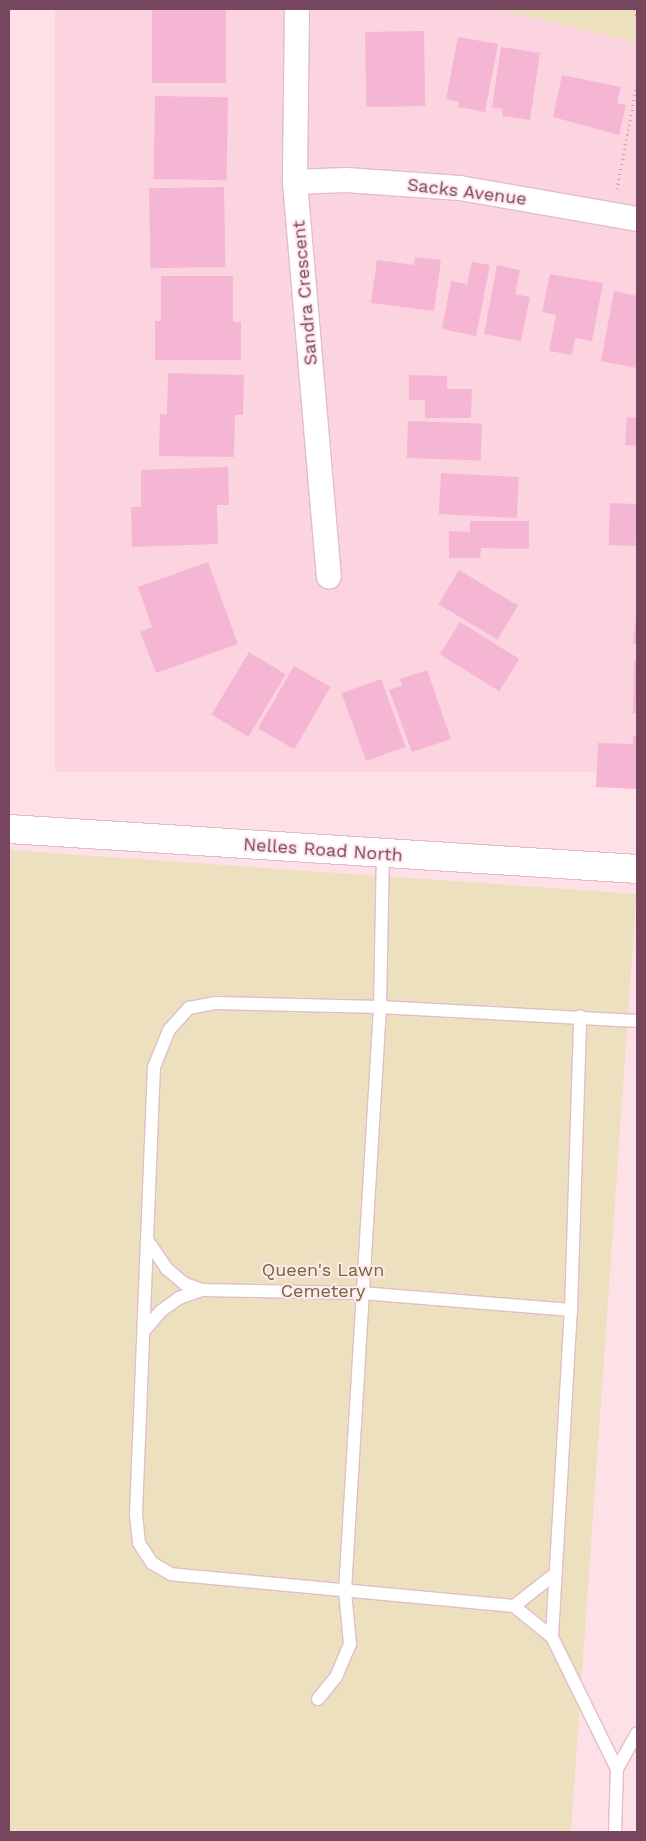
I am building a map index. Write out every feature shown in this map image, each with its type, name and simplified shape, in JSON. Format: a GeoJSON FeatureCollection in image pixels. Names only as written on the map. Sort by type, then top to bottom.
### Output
{"type":"FeatureCollection","features":[{"type":"Feature","properties":{"kind":"street","name":"Sandra Crescent"},"geometry":{"type":"LineString","coordinates":[[298,9],[295,182],[329,577]]}},
{"type":"Feature","properties":{"kind":"street","name":"Sacks Avenue"},"geometry":{"type":"LineString","coordinates":[[295,182],[346,180],[460,188],[637,219]]}},
{"type":"Feature","properties":{"kind":"street","name":"Nelles Road North"},"geometry":{"type":"LineString","coordinates":[[9,829],[382,855],[637,869]]}},
{"type":"Feature","properties":{"kind":"lane"},"geometry":{"type":"LineString","coordinates":[[318,1699],[336,1677],[350,1644],[345,1591],[361,1294],[380,1006],[382,855]]}},
{"type":"Feature","properties":{"kind":"lane"},"geometry":{"type":"LineString","coordinates":[[617,1769],[552,1637],[514,1606],[171,1574],[152,1563],[140,1543],[136,1514],[154,1067],[169,1030],[189,1008],[214,1003],[380,1006],[580,1016],[637,1021]]}},
{"type":"Feature","properties":{"kind":"lane"},"geometry":{"type":"LineString","coordinates":[[552,1637],[571,1310],[580,1016]]}},
{"type":"Feature","properties":{"kind":"lane"},"geometry":{"type":"LineString","coordinates":[[147,1240],[167,1269],[186,1284],[202,1290],[361,1294],[571,1310]]}},
{"type":"Feature","properties":{"kind":"lane"},"geometry":{"type":"LineString","coordinates":[[144,1331],[161,1311],[179,1298],[202,1290]]}},
{"type":"Feature","properties":{"kind":"lane"},"geometry":{"type":"LineString","coordinates":[[514,1606],[556,1574]]}},
{"type":"Feature","properties":{"kind":"lane"},"geometry":{"type":"LineString","coordinates":[[615,1832],[617,1769],[637,1733]]}},
{"type":"Feature","properties":{"kind":"path"},"geometry":{"type":"LineString","coordinates":[[635,9],[637,18]]}},
{"type":"Feature","properties":{"kind":"path"},"geometry":{"type":"LineString","coordinates":[[612,214],[637,83]]}},
{"type":"Feature","properties":{"kind":"shaded area"},"geometry":{"type":"Polygon","coordinates":[[[55,9],[637,9],[637,772],[55,772],[55,9]]]}},
{"type":"Feature","properties":{"kind":"green space"},"geometry":{"type":"Polygon","coordinates":[[[496,9],[637,9],[637,42],[496,9]]]}},
{"type":"Feature","properties":{"kind":"green space","name":"Queen's Lawn Cemetery"},"geometry":{"type":"Polygon","coordinates":[[[9,850],[636,894],[571,1832],[9,1832],[9,850]]]}},
{"type":"Feature","properties":{"kind":"building"},"geometry":{"type":"Polygon","coordinates":[[[152,9],[226,9],[226,83],[152,83],[152,9]]]}},
{"type":"Feature","properties":{"kind":"building"},"geometry":{"type":"Polygon","coordinates":[[[424,31],[425,106],[366,107],[365,32],[424,31]]]}},
{"type":"Feature","properties":{"kind":"building"},"geometry":{"type":"Polygon","coordinates":[[[458,37],[498,44],[485,112],[458,107],[459,102],[446,99],[458,37]]]}},
{"type":"Feature","properties":{"kind":"building"},"geometry":{"type":"Polygon","coordinates":[[[501,47],[540,53],[530,120],[502,116],[503,109],[492,107],[501,47]]]}},
{"type":"Feature","properties":{"kind":"building"},"geometry":{"type":"Polygon","coordinates":[[[562,75],[621,87],[617,103],[626,105],[619,135],[553,117],[562,75]]]}},
{"type":"Feature","properties":{"kind":"building"},"geometry":{"type":"Polygon","coordinates":[[[155,96],[228,97],[227,180],[154,179],[155,96]]]}},
{"type":"Feature","properties":{"kind":"building"},"geometry":{"type":"Polygon","coordinates":[[[224,187],[225,267],[150,268],[149,188],[224,187]]]}},
{"type":"Feature","properties":{"kind":"building"},"geometry":{"type":"Polygon","coordinates":[[[415,257],[441,260],[434,311],[371,303],[377,260],[414,265],[415,257]]]}},
{"type":"Feature","properties":{"kind":"building"},"geometry":{"type":"Polygon","coordinates":[[[472,262],[490,265],[476,336],[442,329],[451,281],[467,284],[472,262]]]}},
{"type":"Feature","properties":{"kind":"building"},"geometry":{"type":"Polygon","coordinates":[[[497,265],[520,270],[515,294],[530,297],[521,341],[484,334],[497,265]]]}},
{"type":"Feature","properties":{"kind":"building"},"geometry":{"type":"Polygon","coordinates":[[[550,274],[603,283],[592,341],[575,338],[572,355],[549,351],[556,315],[542,312],[550,274]]]}},
{"type":"Feature","properties":{"kind":"building"},"geometry":{"type":"Polygon","coordinates":[[[161,276],[233,276],[233,322],[241,322],[241,360],[155,360],[155,321],[161,321],[161,276]]]}},
{"type":"Feature","properties":{"kind":"building"},"geometry":{"type":"Polygon","coordinates":[[[614,291],[637,296],[637,368],[601,361],[614,291]]]}},
{"type":"Feature","properties":{"kind":"building"},"geometry":{"type":"Polygon","coordinates":[[[168,373],[244,375],[243,415],[235,415],[234,457],[159,456],[160,414],[167,414],[168,373]]]}},
{"type":"Feature","properties":{"kind":"building"},"geometry":{"type":"Polygon","coordinates":[[[409,375],[447,376],[447,389],[472,389],[471,418],[425,418],[425,400],[409,400],[409,375]]]}},
{"type":"Feature","properties":{"kind":"building"},"geometry":{"type":"Polygon","coordinates":[[[627,417],[637,418],[637,446],[625,445],[627,417]]]}},
{"type":"Feature","properties":{"kind":"building"},"geometry":{"type":"Polygon","coordinates":[[[408,421],[482,424],[481,461],[407,458],[408,421]]]}},
{"type":"Feature","properties":{"kind":"building"},"geometry":{"type":"Polygon","coordinates":[[[228,467],[229,505],[217,505],[218,544],[132,547],[131,507],[141,507],[141,470],[228,467]]]}},
{"type":"Feature","properties":{"kind":"building"},"geometry":{"type":"Polygon","coordinates":[[[441,473],[519,477],[517,518],[439,514],[441,473]]]}},
{"type":"Feature","properties":{"kind":"building"},"geometry":{"type":"Polygon","coordinates":[[[610,503],[637,504],[636,546],[609,545],[610,503]]]}},
{"type":"Feature","properties":{"kind":"building"},"geometry":{"type":"Polygon","coordinates":[[[470,521],[529,521],[529,549],[481,548],[480,558],[449,558],[449,531],[470,532],[470,521]]]}},
{"type":"Feature","properties":{"kind":"building"},"geometry":{"type":"Polygon","coordinates":[[[208,562],[238,644],[156,673],[140,632],[152,627],[138,587],[208,562]]]}},
{"type":"Feature","properties":{"kind":"building"},"geometry":{"type":"Polygon","coordinates":[[[459,570],[518,606],[498,640],[438,604],[459,570]]]}},
{"type":"Feature","properties":{"kind":"building"},"geometry":{"type":"Polygon","coordinates":[[[637,607],[637,644],[633,644],[637,607]]]}},
{"type":"Feature","properties":{"kind":"building"},"geometry":{"type":"Polygon","coordinates":[[[460,622],[519,659],[499,691],[440,654],[460,622]]]}},
{"type":"Feature","properties":{"kind":"building"},"geometry":{"type":"Polygon","coordinates":[[[249,652],[286,674],[248,737],[211,715],[249,652]]]}},
{"type":"Feature","properties":{"kind":"building"},"geometry":{"type":"Polygon","coordinates":[[[634,661],[637,661],[637,713],[633,713],[634,661]]]}},
{"type":"Feature","properties":{"kind":"building"},"geometry":{"type":"Polygon","coordinates":[[[294,666],[330,687],[294,749],[258,728],[294,666]]]}},
{"type":"Feature","properties":{"kind":"building"},"geometry":{"type":"Polygon","coordinates":[[[427,670],[451,739],[412,752],[389,690],[402,686],[400,679],[427,670]]]}},
{"type":"Feature","properties":{"kind":"building"},"geometry":{"type":"Polygon","coordinates":[[[381,679],[406,747],[366,761],[342,693],[381,679]]]}},
{"type":"Feature","properties":{"kind":"building"},"geometry":{"type":"Polygon","coordinates":[[[633,736],[637,736],[637,789],[596,787],[598,743],[633,744],[633,736]]]}}]}
